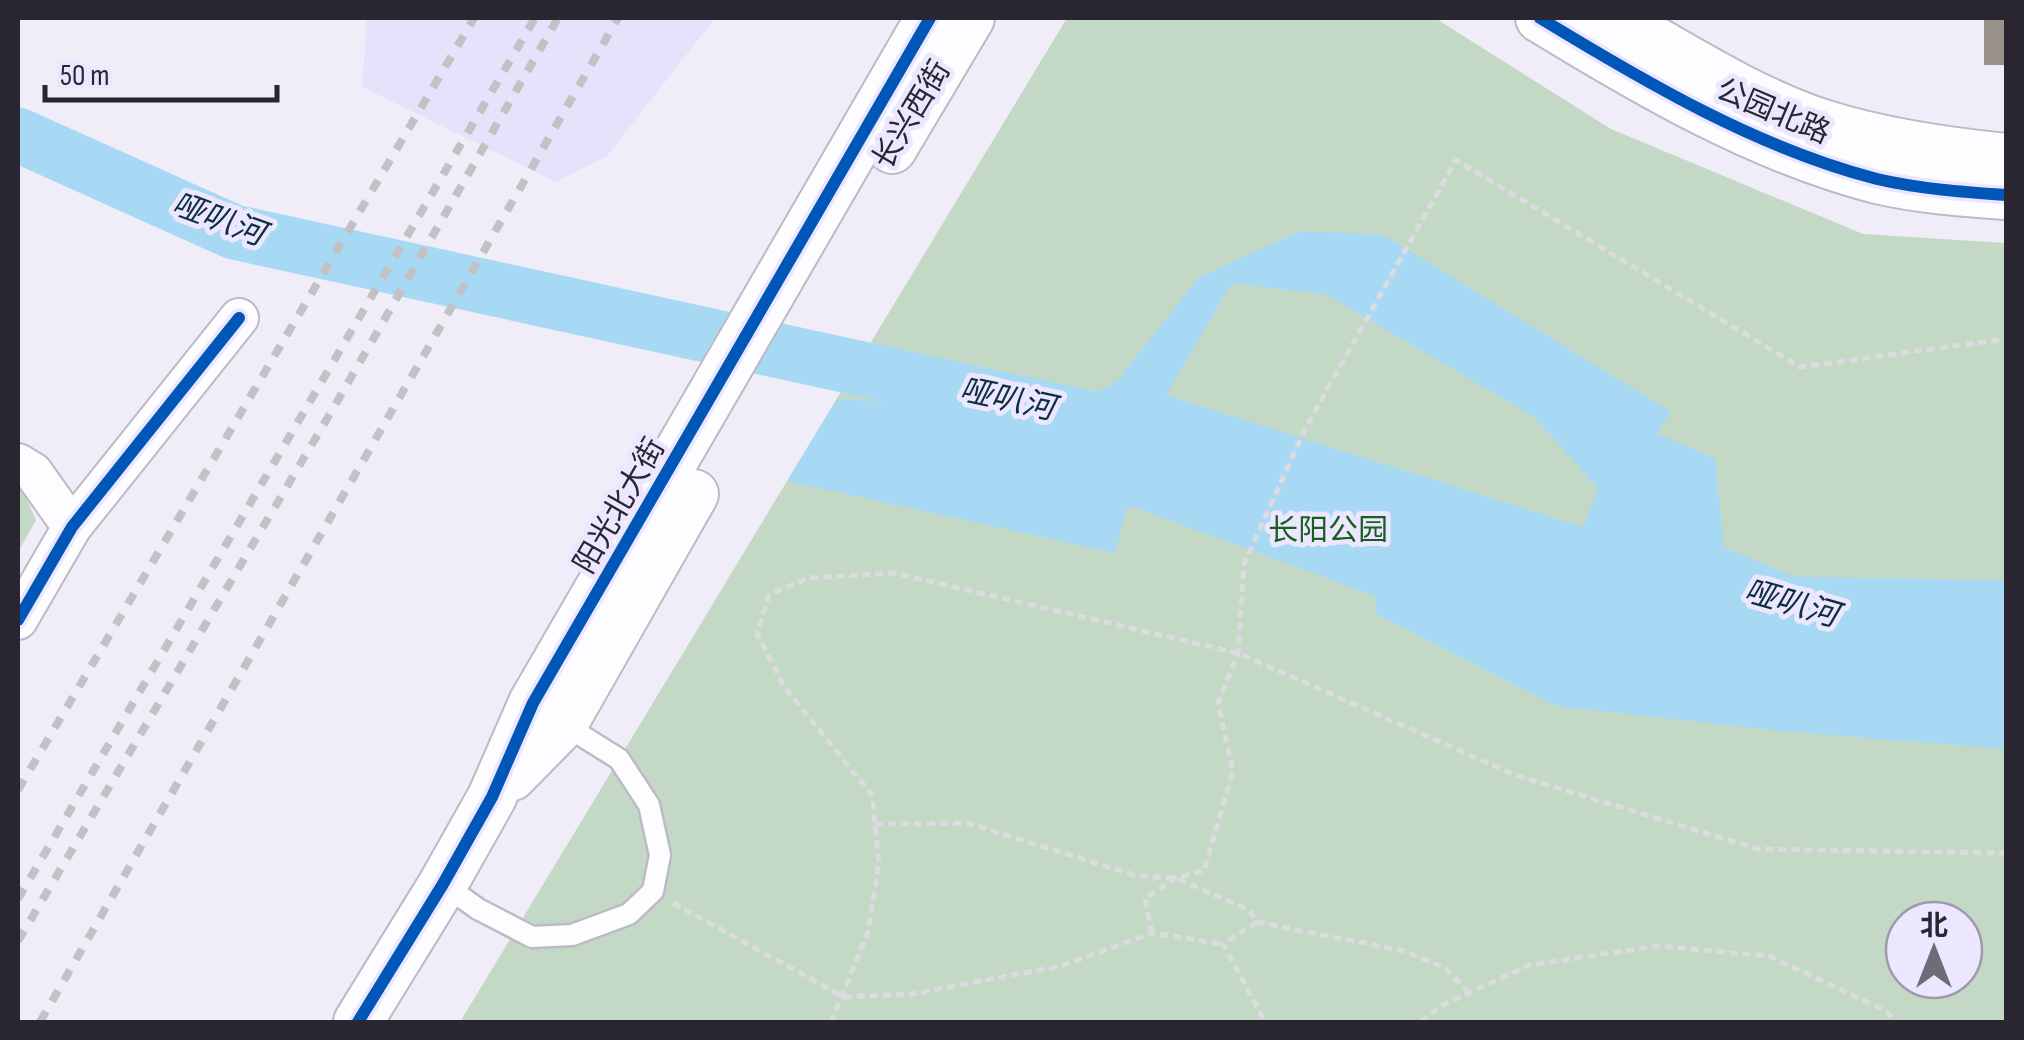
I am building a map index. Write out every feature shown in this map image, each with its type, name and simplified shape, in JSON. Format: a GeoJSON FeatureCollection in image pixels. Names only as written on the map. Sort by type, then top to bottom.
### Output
{"type":"FeatureCollection","features":[{"type":"Feature","properties":{"kind":"street","name":"阳光北大街"},"geometry":{"type":"LineString","coordinates":[[492,796],[563,724],[651,536],[836,212],[930,18]]}},
{"type":"Feature","properties":{"kind":"street","name":"长兴西街"},"geometry":{"type":"LineString","coordinates":[[836,212],[970,18]]}},
{"type":"Feature","properties":{"kind":"street","name":"公园北路"},"geometry":{"type":"LineString","coordinates":[[1540,18],[1706,113],[1817,159],[1893,182],[2006,195]]}},
{"type":"Feature","properties":{"kind":"street","name":"公园北路"},"geometry":{"type":"LineString","coordinates":[[1616,18],[1718,77],[1825,124],[1946,152],[2006,158]]}},
{"type":"Feature","properties":{"kind":"street"},"geometry":{"type":"LineString","coordinates":[[18,620],[72,528],[239,318]]}},
{"type":"Feature","properties":{"kind":"street"},"geometry":{"type":"LineString","coordinates":[[18,463],[33,472],[72,528]]}},
{"type":"Feature","properties":{"kind":"street","name":"阳光北大街"},"geometry":{"type":"LineString","coordinates":[[358,1022],[444,884],[492,796],[533,703],[651,536]]}},
{"type":"Feature","properties":{"kind":"lane"},"geometry":{"type":"LineString","coordinates":[[444,884],[478,910],[532,937],[572,935],[629,914],[653,892],[660,855],[649,805],[619,759],[563,724]]}},
{"type":"Feature","properties":{"kind":"path"},"geometry":{"type":"LineString","coordinates":[[875,824],[968,823],[1136,876],[1176,878],[1204,871],[1233,771],[1218,703],[1238,653],[1244,564],[1305,430],[1456,160],[1800,366],[2006,339]]}},
{"type":"Feature","properties":{"kind":"path"},"geometry":{"type":"LineString","coordinates":[[831,1022],[868,932],[879,863],[872,795],[785,688],[756,634],[769,596],[808,578],[894,573],[1238,653],[1515,775],[1758,849],[2006,853]]}},
{"type":"Feature","properties":{"kind":"path"},"geometry":{"type":"LineString","coordinates":[[1176,878],[1249,910],[1257,922]]}},
{"type":"Feature","properties":{"kind":"path"},"geometry":{"type":"LineString","coordinates":[[1152,933],[1145,899],[1176,878]]}},
{"type":"Feature","properties":{"kind":"path"},"geometry":{"type":"LineString","coordinates":[[653,892],[844,997],[912,994],[1062,966],[1152,933],[1224,944],[1257,922],[1404,951],[1446,968],[1470,992]]}},
{"type":"Feature","properties":{"kind":"path"},"geometry":{"type":"LineString","coordinates":[[1224,944],[1266,1022]]}},
{"type":"Feature","properties":{"kind":"path"},"geometry":{"type":"LineString","coordinates":[[1421,1022],[1441,1006],[1530,965],[1658,946],[1769,956],[1886,1011],[1897,1022]]}},
{"type":"Feature","properties":{"kind":"shaded area"},"geometry":{"type":"Polygon","coordinates":[[[367,18],[715,18],[607,156],[556,182],[362,87],[367,18]]]}},
{"type":"Feature","properties":{"kind":"green space","name":"长阳公园"},"geometry":{"type":"Polygon","coordinates":[[[1067,18],[1435,18],[1611,129],[1863,234],[2006,243],[2006,1022],[460,1022],[1067,18]]]}},
{"type":"Feature","properties":{"kind":"green space"},"geometry":{"type":"Polygon","coordinates":[[[18,489],[24,493],[36,520],[18,552],[18,489]]]}},
{"type":"Feature","properties":{"kind":"water"},"geometry":{"type":"Polygon","coordinates":[[[1301,231],[1384,235],[1671,412],[1657,433],[1715,459],[1724,547],[1795,577],[2006,580],[2006,749],[1780,731],[1556,706],[1376,614],[1375,596],[1128,505],[1115,553],[787,481],[837,399],[1058,411],[1116,382],[1199,277],[1301,231]],[[1232,283],[1166,395],[1583,527],[1598,488],[1534,417],[1327,295],[1232,283]]]}},
{"type":"Feature","properties":{"kind":"building"},"geometry":{"type":"Polygon","coordinates":[[[1984,18],[2006,18],[2006,65],[1984,65],[1984,18]]]}},
{"type":"Feature","properties":{"kind":"waterway","name":"哑叭河"},"geometry":{"type":"LineString","coordinates":[[18,135],[234,232],[1133,428]]}},
{"type":"Feature","properties":{"kind":"railway"},"geometry":{"type":"LineString","coordinates":[[18,790],[474,18]]}},
{"type":"Feature","properties":{"kind":"railway"},"geometry":{"type":"LineString","coordinates":[[18,899],[535,18]]}},
{"type":"Feature","properties":{"kind":"railway"},"geometry":{"type":"LineString","coordinates":[[18,941],[334,407],[558,18]]}},
{"type":"Feature","properties":{"kind":"railway"},"geometry":{"type":"LineString","coordinates":[[40,1022],[618,18]]}},
{"type":"Feature","properties":{"kind":"cycle path"},"geometry":{"type":"LineString","coordinates":[[358,1022],[492,797],[533,703],[930,18]]}},
{"type":"Feature","properties":{"kind":"cycle path"},"geometry":{"type":"LineString","coordinates":[[1540,18],[1661,89],[1788,150],[1877,179],[2006,195]]}},
{"type":"Feature","properties":{"kind":"cycle path"},"geometry":{"type":"LineString","coordinates":[[18,620],[72,527],[239,318]]}}]}
